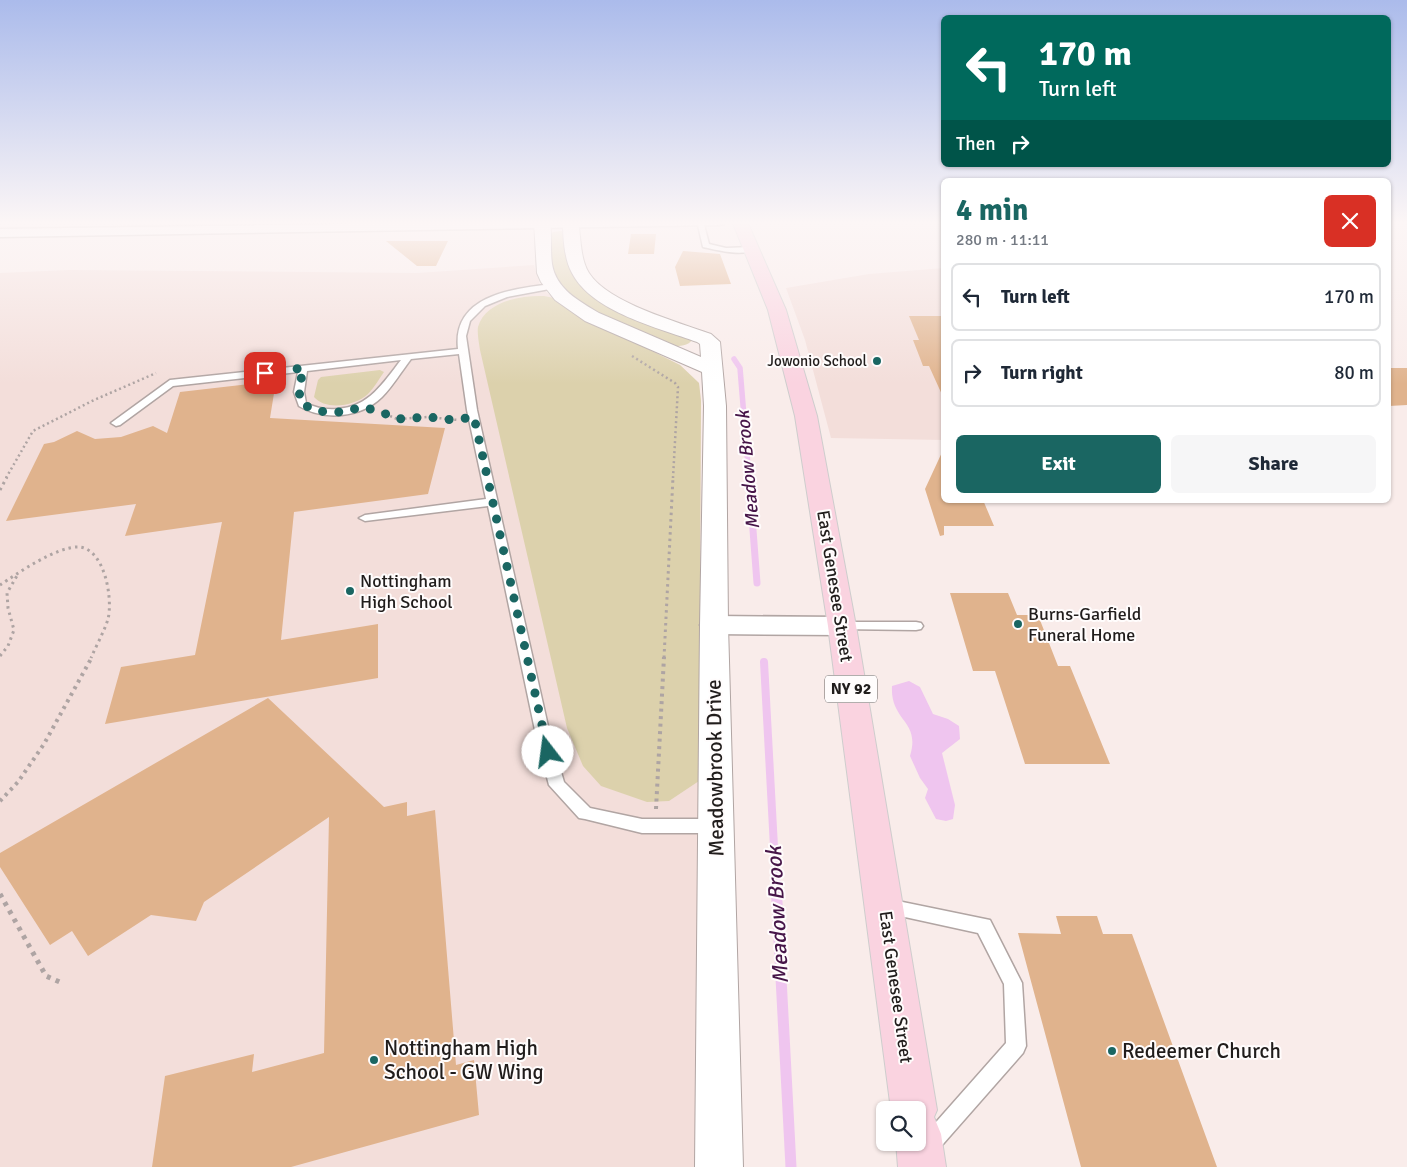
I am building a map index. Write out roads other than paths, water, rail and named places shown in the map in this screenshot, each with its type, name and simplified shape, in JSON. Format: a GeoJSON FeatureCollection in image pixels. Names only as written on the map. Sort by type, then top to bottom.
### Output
{"type":"FeatureCollection","features":[{"type":"Feature","properties":{"kind":"main road","name":"East Genesee Street"},"geometry":{"type":"LineString","coordinates":[[762,275],[777,310],[806,416],[842,626],[913,1101]]}},
{"type":"Feature","properties":{"kind":"street"},"geometry":{"type":"LineString","coordinates":[[545,275],[552,286],[574,306],[592,318],[711,368]]}},
{"type":"Feature","properties":{"kind":"street","name":"Meadowbrook Drive"},"geometry":{"type":"LineString","coordinates":[[582,275],[600,295],[621,306],[710,342],[714,406],[719,1167]]}},
{"type":"Feature","properties":{"kind":"street"},"geometry":{"type":"LineString","coordinates":[[714,625],[842,626]]}},
{"type":"Feature","properties":{"kind":"lane"},"geometry":{"type":"LineString","coordinates":[[552,286],[509,294],[474,310],[466,319],[462,329],[462,352],[474,417],[543,735],[558,785],[585,813],[642,826],[716,826]]}},
{"type":"Feature","properties":{"kind":"lane"},"geometry":{"type":"LineString","coordinates":[[116,423],[170,383],[462,352]]}},
{"type":"Feature","properties":{"kind":"lane"},"geometry":{"type":"LineString","coordinates":[[303,368],[300,398],[302,404],[317,411],[344,412],[372,403],[408,357]]}},
{"type":"Feature","properties":{"kind":"lane"},"geometry":{"type":"LineString","coordinates":[[365,518],[492,502]]}},
{"type":"Feature","properties":{"kind":"lane"},"geometry":{"type":"LineString","coordinates":[[842,626],[916,626]]}},
{"type":"Feature","properties":{"kind":"lane"},"geometry":{"type":"LineString","coordinates":[[884,906],[984,926],[1014,983],[1016,1046],[920,1152]]}},
{"type":"Feature","properties":{"kind":"waterway","name":"Meadow Brook"},"geometry":{"type":"LineString","coordinates":[[734,359],[740,368],[749,478]]}},
{"type":"Feature","properties":{"kind":"waterway","name":"Meadow Brook"},"geometry":{"type":"LineString","coordinates":[[749,477],[757,583]]}},
{"type":"Feature","properties":{"kind":"waterway","name":"Meadow Brook"},"geometry":{"type":"LineString","coordinates":[[764,662],[776,884]]}},
{"type":"Feature","properties":{"kind":"waterway","name":"Meadow Brook"},"geometry":{"type":"LineString","coordinates":[[776,883],[791,1167]]}},
{"type":"Feature","properties":{"kind":"place","name":"Jowonio School"},"geometry":{"type":"Point","coordinates":[877,361]}},
{"type":"Feature","properties":{"kind":"place","name":"Nottingham High School"},"geometry":{"type":"Point","coordinates":[350,591]}},
{"type":"Feature","properties":{"kind":"place","name":"Burns-Garfield Funeral Home"},"geometry":{"type":"Point","coordinates":[1018,624]}},
{"type":"Feature","properties":{"kind":"place","name":"Redeemer Church"},"geometry":{"type":"Point","coordinates":[1112,1051]}},
{"type":"Feature","properties":{"kind":"place","name":"Nottingham High School - GW Wing"},"geometry":{"type":"Point","coordinates":[374,1060]}}]}
